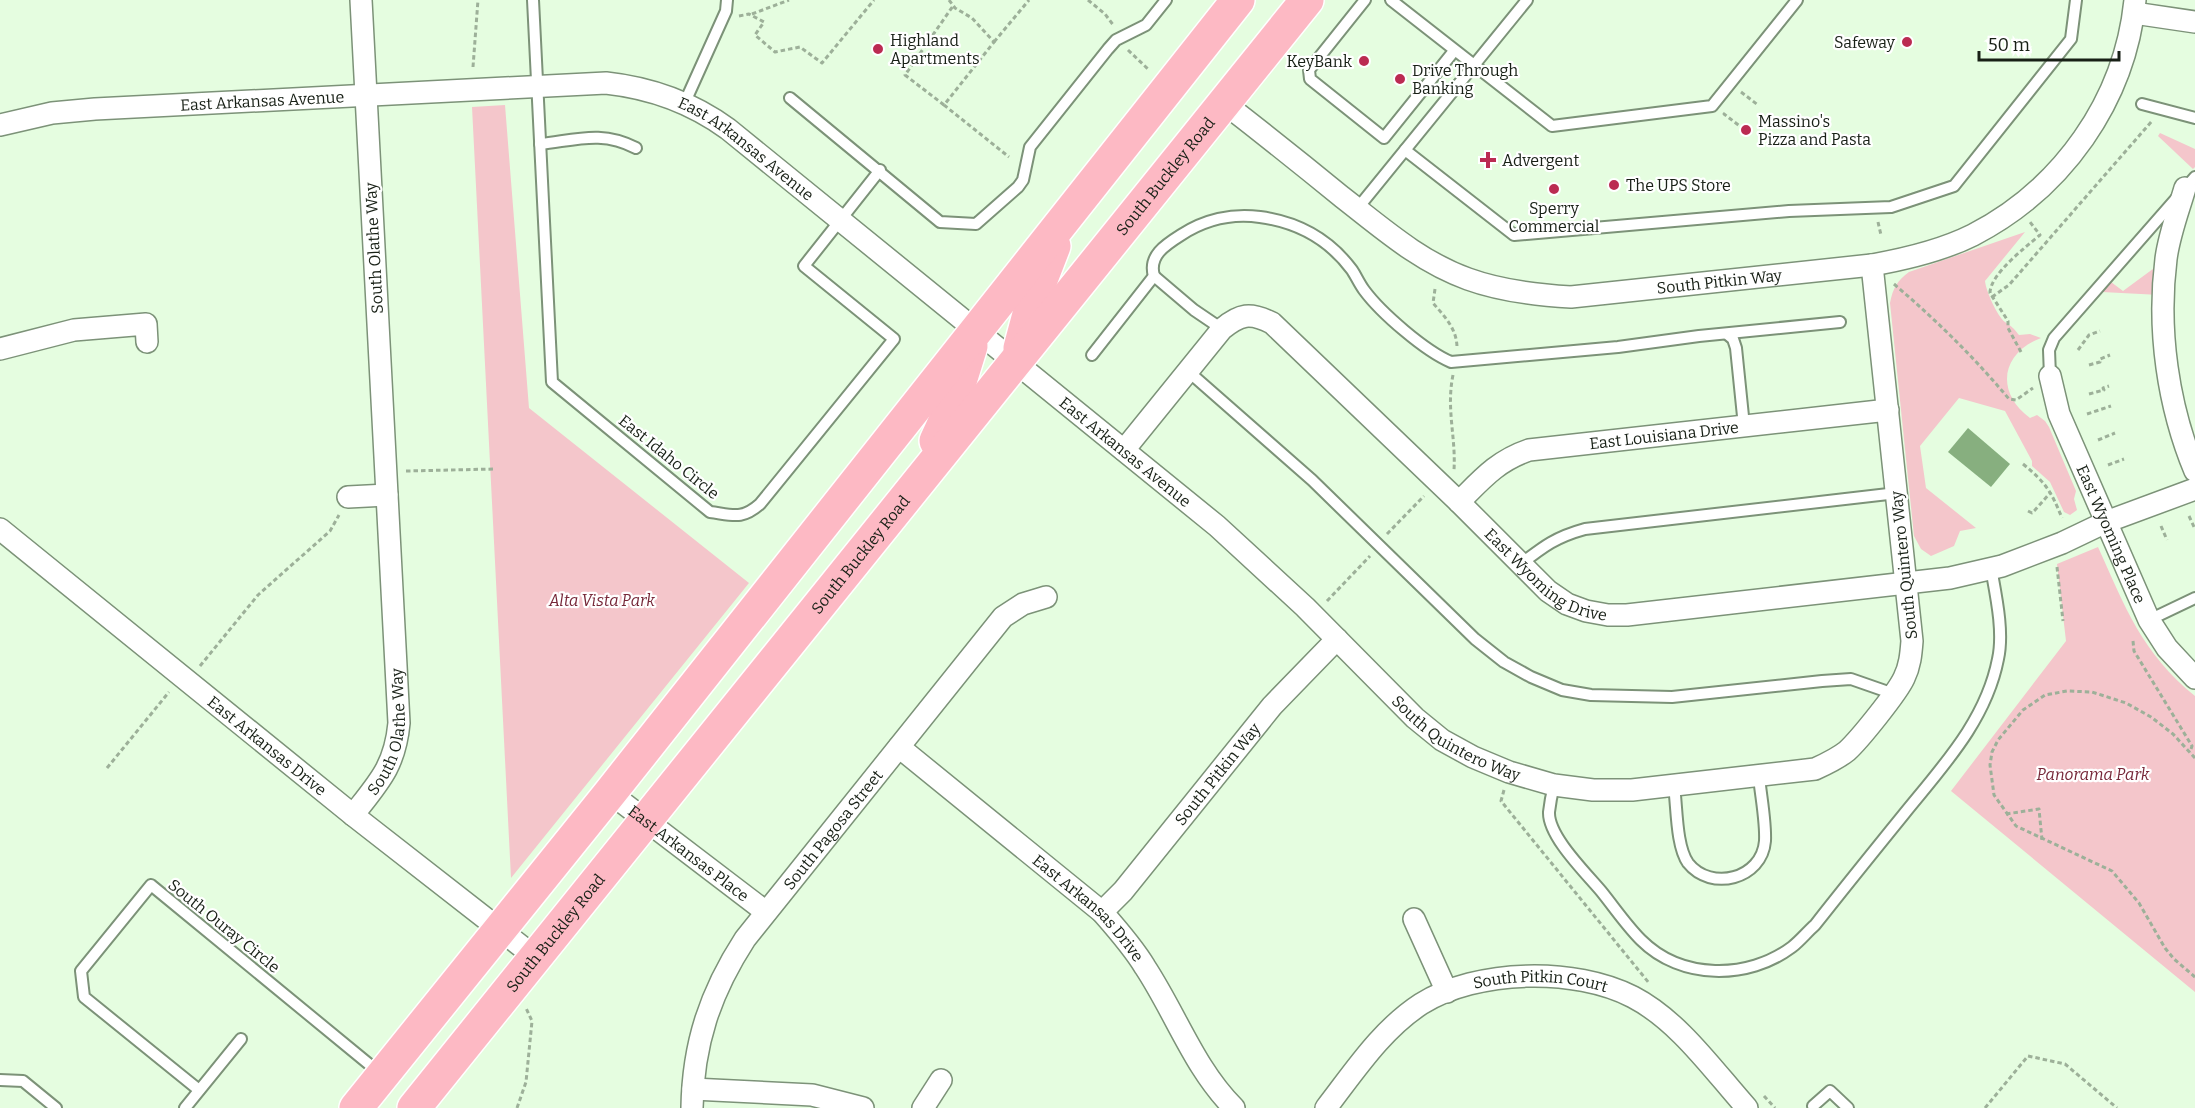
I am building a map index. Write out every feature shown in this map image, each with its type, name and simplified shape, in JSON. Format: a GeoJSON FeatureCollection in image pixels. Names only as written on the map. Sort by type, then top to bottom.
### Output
{"type":"FeatureCollection","features":[{"type":"Feature","properties":{"kind":"main road"},"geometry":{"type":"LineString","coordinates":[[356,1108],[704,675],[1238,0]]}},
{"type":"Feature","properties":{"kind":"main road","name":"South Buckley Road"},"geometry":{"type":"LineString","coordinates":[[414,1108],[1307,0]]}},
{"type":"Feature","properties":{"kind":"main road"},"geometry":{"type":"LineString","coordinates":[[1016,362],[1032,303],[1065,216]]}},
{"type":"Feature","properties":{"kind":"main road"},"geometry":{"type":"LineString","coordinates":[[917,484],[953,404],[976,329]]}},
{"type":"Feature","properties":{"kind":"main road"},"geometry":{"type":"LineString","coordinates":[[646,820],[645,807],[650,785],[704,675]]}},
{"type":"Feature","properties":{"kind":"main road"},"geometry":{"type":"LineString","coordinates":[[440,1075],[477,997],[500,931]]}},
{"type":"Feature","properties":{"kind":"street","name":"South Olathe Way"},"geometry":{"type":"LineString","coordinates":[[353,814],[380,781],[392,762],[397,745],[399,723],[361,0]]}},
{"type":"Feature","properties":{"kind":"street","name":"South Pitkin Way"},"geometry":{"type":"LineString","coordinates":[[1224,103],[1403,245],[1436,265],[1467,279],[1499,289],[1532,295],[1571,297],[1595,295],[1872,265],[1903,260],[1938,250],[1972,236],[2003,218],[2046,183],[2082,142],[2101,111],[2118,74],[2134,6]]}},
{"type":"Feature","properties":{"kind":"street"},"geometry":{"type":"LineString","coordinates":[[2134,6],[2195,22]]}},
{"type":"Feature","properties":{"kind":"street","name":"East Arkansas Avenue"},"geometry":{"type":"LineString","coordinates":[[0,125],[52,113],[95,109],[606,83],[628,85],[685,102],[728,129],[1217,526],[1337,639]]}},
{"type":"Feature","properties":{"kind":"street"},"geometry":{"type":"LineString","coordinates":[[2190,183],[2173,225],[2166,258],[2163,301],[2164,338],[2175,411],[2184,446],[2195,471]]}},
{"type":"Feature","properties":{"kind":"street","name":"South Quintero Way"},"geometry":{"type":"LineString","coordinates":[[1337,639],[1414,718],[1442,740],[1473,757],[1509,772],[1554,785],[1602,790],[1632,790],[1759,777],[1815,769],[1848,750],[1904,679],[1911,659],[1912,641],[1872,265]]}},
{"type":"Feature","properties":{"kind":"street","name":"East Wyoming Drive"},"geometry":{"type":"LineString","coordinates":[[1124,450],[1222,329],[1235,318],[1249,315],[1261,317],[1272,323],[1459,502],[1548,591],[1567,604],[1586,611],[1608,615],[1950,578],[1991,568],[2062,543],[2106,522],[2195,489]]}},
{"type":"Feature","properties":{"kind":"street"},"geometry":{"type":"LineString","coordinates":[[0,349],[74,330],[146,324],[147,342]]}},
{"type":"Feature","properties":{"kind":"street","name":"East Wyoming Place"},"geometry":{"type":"LineString","coordinates":[[2050,376],[2059,414],[2149,620],[2167,648],[2195,678]]}},
{"type":"Feature","properties":{"kind":"street","name":"East Louisiana Drive"},"geometry":{"type":"LineString","coordinates":[[1459,502],[1493,468],[1510,456],[1529,450],[1888,410]]}},
{"type":"Feature","properties":{"kind":"street"},"geometry":{"type":"LineString","coordinates":[[348,497],[387,495]]}},
{"type":"Feature","properties":{"kind":"street","name":"East Arkansas Drive"},"geometry":{"type":"LineString","coordinates":[[0,529],[177,684],[353,814],[536,957]]}},
{"type":"Feature","properties":{"kind":"street","name":"South Pagosa Street"},"geometry":{"type":"LineString","coordinates":[[692,1098],[696,1056],[706,1015],[716,988],[745,939],[1003,617],[1023,604],[1046,597]]}},
{"type":"Feature","properties":{"kind":"street","name":"South Pitkin Way"},"geometry":{"type":"LineString","coordinates":[[1102,912],[1123,891],[1272,706],[1337,639]]}},
{"type":"Feature","properties":{"kind":"street","name":"East Arkansas Drive"},"geometry":{"type":"LineString","coordinates":[[899,747],[1102,912],[1126,939],[1146,967],[1204,1072],[1234,1108]]}},
{"type":"Feature","properties":{"kind":"street","name":"East Arkansas Place"},"geometry":{"type":"LineString","coordinates":[[610,793],[766,912]]}},
{"type":"Feature","properties":{"kind":"street"},"geometry":{"type":"LineString","coordinates":[[1414,919],[1447,992]]}},
{"type":"Feature","properties":{"kind":"street","name":"South Pitkin Court"},"geometry":{"type":"LineString","coordinates":[[1326,1108],[1377,1043],[1421,1005],[1447,992],[1506,977],[1543,975],[1577,980],[1633,997],[1680,1034],[1747,1108]]}},
{"type":"Feature","properties":{"kind":"street"},"geometry":{"type":"LineString","coordinates":[[923,1108],[941,1080]]}},
{"type":"Feature","properties":{"kind":"street"},"geometry":{"type":"LineString","coordinates":[[692,1098],[812,1095],[863,1108]]}},
{"type":"Feature","properties":{"kind":"lane","name":"East Idaho Circle"},"geometry":{"type":"LineString","coordinates":[[533,0],[552,382],[710,512],[739,516],[750,513],[760,504],[894,339],[804,267],[841,220]]}},
{"type":"Feature","properties":{"kind":"lane"},"geometry":{"type":"LineString","coordinates":[[685,102],[726,11],[727,0]]}},
{"type":"Feature","properties":{"kind":"lane"},"geometry":{"type":"LineString","coordinates":[[794,101],[940,222],[976,224],[1018,187],[1023,180],[1030,147],[1108,49],[1116,40],[1146,25],[1166,0]]}},
{"type":"Feature","properties":{"kind":"lane"},"geometry":{"type":"LineString","coordinates":[[1365,0],[1308,70],[1310,79],[1384,138],[1454,51]]}},
{"type":"Feature","properties":{"kind":"lane"},"geometry":{"type":"LineString","coordinates":[[1391,0],[1552,126],[1712,106],[1797,0]]}},
{"type":"Feature","properties":{"kind":"lane"},"geometry":{"type":"LineString","coordinates":[[1358,209],[1527,0]]}},
{"type":"Feature","properties":{"kind":"lane"},"geometry":{"type":"LineString","coordinates":[[1405,150],[1514,235],[1790,211],[1891,207],[1954,186],[2071,39],[2076,0]]}},
{"type":"Feature","properties":{"kind":"lane"},"geometry":{"type":"LineString","coordinates":[[2142,104],[2195,118]]}},
{"type":"Feature","properties":{"kind":"lane"},"geometry":{"type":"LineString","coordinates":[[540,144],[600,137],[620,139],[636,148]]}},
{"type":"Feature","properties":{"kind":"lane"},"geometry":{"type":"LineString","coordinates":[[841,220],[880,170]]}},
{"type":"Feature","properties":{"kind":"lane"},"geometry":{"type":"LineString","coordinates":[[2050,376],[2049,350],[2054,338],[2190,183]]}},
{"type":"Feature","properties":{"kind":"lane"},"geometry":{"type":"LineString","coordinates":[[1222,329],[1194,310],[1154,276],[1152,268],[1157,252],[1179,236],[1210,221],[1228,217],[1252,216],[1282,220],[1301,227],[1317,237],[1335,251],[1351,269],[1365,291],[1386,313],[1438,357],[1451,362],[1606,348],[1839,322]]}},
{"type":"Feature","properties":{"kind":"lane"},"geometry":{"type":"LineString","coordinates":[[1092,355],[1154,276]]}},
{"type":"Feature","properties":{"kind":"lane"},"geometry":{"type":"LineString","coordinates":[[1726,334],[1733,339],[1736,348],[1744,426]]}},
{"type":"Feature","properties":{"kind":"lane"},"geometry":{"type":"LineString","coordinates":[[1189,372],[1312,480],[1475,639],[1504,662],[1531,677],[1562,690],[1619,697],[1672,697],[1851,679],[1894,694]]}},
{"type":"Feature","properties":{"kind":"lane"},"geometry":{"type":"LineString","coordinates":[[1521,564],[1545,544],[1584,529],[1897,494]]}},
{"type":"Feature","properties":{"kind":"lane"},"geometry":{"type":"LineString","coordinates":[[1554,785],[1549,812],[1551,825],[1562,844],[1642,941],[1669,960],[1694,969],[1728,972],[1749,968],[1776,957],[1793,946],[1815,925],[1960,745],[1980,711],[1993,682],[1999,657],[1999,615],[1991,568]]}},
{"type":"Feature","properties":{"kind":"lane"},"geometry":{"type":"LineString","coordinates":[[2149,620],[2195,598]]}},
{"type":"Feature","properties":{"kind":"lane"},"geometry":{"type":"LineString","coordinates":[[1674,786],[1682,849],[1688,862],[1699,873],[1711,878],[1726,880],[1740,876],[1752,868],[1761,856],[1765,842],[1759,777]]}},
{"type":"Feature","properties":{"kind":"lane","name":"South Ouray Circle"},"geometry":{"type":"LineString","coordinates":[[198,1090],[84,997],[81,971],[151,885],[382,1075]]}},
{"type":"Feature","properties":{"kind":"lane"},"geometry":{"type":"LineString","coordinates":[[185,1108],[241,1039]]}},
{"type":"Feature","properties":{"kind":"lane"},"geometry":{"type":"LineString","coordinates":[[0,1080],[23,1081],[56,1108]]}},
{"type":"Feature","properties":{"kind":"lane"},"geometry":{"type":"LineString","coordinates":[[1813,1107],[1830,1091],[1848,1108]]}},
{"type":"Feature","properties":{"kind":"path"},"geometry":{"type":"LineString","coordinates":[[473,67],[478,0]]}},
{"type":"Feature","properties":{"kind":"path"},"geometry":{"type":"LineString","coordinates":[[734,17],[755,14],[789,0]]}},
{"type":"Feature","properties":{"kind":"path"},"geometry":{"type":"LineString","coordinates":[[749,14],[764,22],[755,35],[775,52],[800,47],[822,63],[874,0]]}},
{"type":"Feature","properties":{"kind":"path"},"geometry":{"type":"LineString","coordinates":[[948,0],[972,18],[994,42]]}},
{"type":"Feature","properties":{"kind":"path"},"geometry":{"type":"LineString","coordinates":[[944,105],[1029,0]]}},
{"type":"Feature","properties":{"kind":"path"},"geometry":{"type":"LineString","coordinates":[[1088,0],[1105,14],[1114,26]]}},
{"type":"Feature","properties":{"kind":"path"},"geometry":{"type":"LineString","coordinates":[[953,6],[905,75],[1009,157]]}},
{"type":"Feature","properties":{"kind":"path"},"geometry":{"type":"LineString","coordinates":[[1124,46],[1154,74]]}},
{"type":"Feature","properties":{"kind":"path"},"geometry":{"type":"LineString","coordinates":[[1741,92],[1758,105]]}},
{"type":"Feature","properties":{"kind":"path"},"geometry":{"type":"LineString","coordinates":[[1992,297],[2009,285],[2157,117]]}},
{"type":"Feature","properties":{"kind":"path"},"geometry":{"type":"LineString","coordinates":[[1877,220],[1881,235]]}},
{"type":"Feature","properties":{"kind":"path"},"geometry":{"type":"LineString","coordinates":[[2021,352],[2008,328],[2008,321],[1992,297],[1990,288],[2005,267],[2040,235],[2030,222]]}},
{"type":"Feature","properties":{"kind":"path"},"geometry":{"type":"LineString","coordinates":[[1872,265],[1947,330],[1975,358],[2009,399],[2016,400],[2050,376]]}},
{"type":"Feature","properties":{"kind":"path"},"geometry":{"type":"LineString","coordinates":[[2079,350],[2089,335],[2100,331]]}},
{"type":"Feature","properties":{"kind":"path"},"geometry":{"type":"LineString","coordinates":[[2089,365],[2100,362],[2100,359],[2110,355]]}},
{"type":"Feature","properties":{"kind":"path"},"geometry":{"type":"LineString","coordinates":[[2089,394],[2104,390],[2103,388],[2109,386]]}},
{"type":"Feature","properties":{"kind":"path"},"geometry":{"type":"LineString","coordinates":[[2087,414],[2111,406]]}},
{"type":"Feature","properties":{"kind":"path"},"geometry":{"type":"LineString","coordinates":[[2098,440],[2115,433]]}},
{"type":"Feature","properties":{"kind":"path"},"geometry":{"type":"LineString","coordinates":[[2108,465],[2124,459]]}},
{"type":"Feature","properties":{"kind":"path"},"geometry":{"type":"LineString","coordinates":[[2023,464],[2043,480],[2062,518]]}},
{"type":"Feature","properties":{"kind":"path"},"geometry":{"type":"LineString","coordinates":[[401,471],[494,469]]}},
{"type":"Feature","properties":{"kind":"path"},"geometry":{"type":"LineString","coordinates":[[1313,616],[1428,492]]}},
{"type":"Feature","properties":{"kind":"path"},"geometry":{"type":"LineString","coordinates":[[2028,511],[2032,513],[2051,492]]}},
{"type":"Feature","properties":{"kind":"path"},"geometry":{"type":"LineString","coordinates":[[107,768],[177,684],[201,666],[258,595],[330,531],[348,497]]}},
{"type":"Feature","properties":{"kind":"path"},"geometry":{"type":"LineString","coordinates":[[2188,516],[2195,529]]}},
{"type":"Feature","properties":{"kind":"path"},"geometry":{"type":"LineString","coordinates":[[2161,526],[2167,540]]}},
{"type":"Feature","properties":{"kind":"path"},"geometry":{"type":"LineString","coordinates":[[2057,567],[2063,621]]}},
{"type":"Feature","properties":{"kind":"path"},"geometry":{"type":"LineString","coordinates":[[2133,641],[2134,651],[2192,746],[2190,752]]}},
{"type":"Feature","properties":{"kind":"path"},"geometry":{"type":"LineString","coordinates":[[2195,758],[2173,734],[2151,717],[2118,700],[2092,692],[2067,691],[2045,695],[2023,710],[1998,740],[1992,752],[1990,765],[1994,795],[2016,826],[2112,872],[2139,903],[2165,948],[2195,977]]}},
{"type":"Feature","properties":{"kind":"path"},"geometry":{"type":"LineString","coordinates":[[1509,772],[1501,801],[1654,990]]}},
{"type":"Feature","properties":{"kind":"path"},"geometry":{"type":"LineString","coordinates":[[2006,814],[2039,809],[2042,840]]}},
{"type":"Feature","properties":{"kind":"path"},"geometry":{"type":"LineString","coordinates":[[517,1108],[526,1082],[532,1021],[523,999]]}},
{"type":"Feature","properties":{"kind":"path"},"geometry":{"type":"LineString","coordinates":[[1984,1108],[2028,1056],[2065,1064],[2117,1108]]}},
{"type":"Feature","properties":{"kind":"green space","name":"Alta Vista Park"},"geometry":{"type":"Polygon","coordinates":[[[505,105],[529,408],[749,583],[511,878],[472,107],[505,105]]]}},
{"type":"Feature","properties":{"kind":"green space"},"geometry":{"type":"Polygon","coordinates":[[[2160,133],[2195,149],[2193,169],[2158,136],[2160,133]]]}},
{"type":"Feature","properties":{"kind":"green space"},"geometry":{"type":"Polygon","coordinates":[[[2025,232],[1985,281],[1995,309],[2002,319],[2019,335],[2030,334],[2041,338],[2017,353],[2007,374],[2008,385],[2011,397],[2019,408],[2030,418],[2037,415],[2049,427],[2076,491],[2074,499],[2077,510],[2070,515],[2064,512],[2050,482],[2032,466],[2032,461],[2005,411],[1959,398],[1920,446],[1926,488],[1976,528],[1960,531],[1954,546],[1931,556],[1921,549],[1914,536],[1891,298],[1894,289],[1909,272],[2025,232]]]}},
{"type":"Feature","properties":{"kind":"green space"},"geometry":{"type":"Polygon","coordinates":[[[2157,266],[2160,295],[2102,292],[2111,282],[2123,291],[2157,266]]]}},
{"type":"Feature","properties":{"kind":"green space","name":"Panorama Park"},"geometry":{"type":"Polygon","coordinates":[[[2098,547],[2127,609],[2148,646],[2161,663],[2195,696],[2195,992],[1951,791],[2066,641],[2057,564],[2098,547]]]}},
{"type":"Feature","properties":{"kind":"shaded area"},"geometry":{"type":"Polygon","coordinates":[[[1968,428],[2010,464],[1991,487],[1948,452],[1968,428]]]}},
{"type":"Feature","properties":{"kind":"place","name":"Safeway"},"geometry":{"type":"Point","coordinates":[1907,42]}},
{"type":"Feature","properties":{"kind":"place","name":"Highland Apartments"},"geometry":{"type":"Point","coordinates":[878,49]}},
{"type":"Feature","properties":{"kind":"place","name":"KeyBank"},"geometry":{"type":"Point","coordinates":[1364,61]}},
{"type":"Feature","properties":{"kind":"place","name":"Drive Through Banking"},"geometry":{"type":"Point","coordinates":[1400,79]}},
{"type":"Feature","properties":{"kind":"place","name":"Massino's Pizza and Pasta"},"geometry":{"type":"Point","coordinates":[1746,130]}},
{"type":"Feature","properties":{"kind":"place","name":"Advergent"},"geometry":{"type":"Point","coordinates":[1488,160]}},
{"type":"Feature","properties":{"kind":"place","name":"The UPS Store"},"geometry":{"type":"Point","coordinates":[1614,185]}},
{"type":"Feature","properties":{"kind":"place","name":"Sperry Commercial"},"geometry":{"type":"Point","coordinates":[1554,189]}}]}
